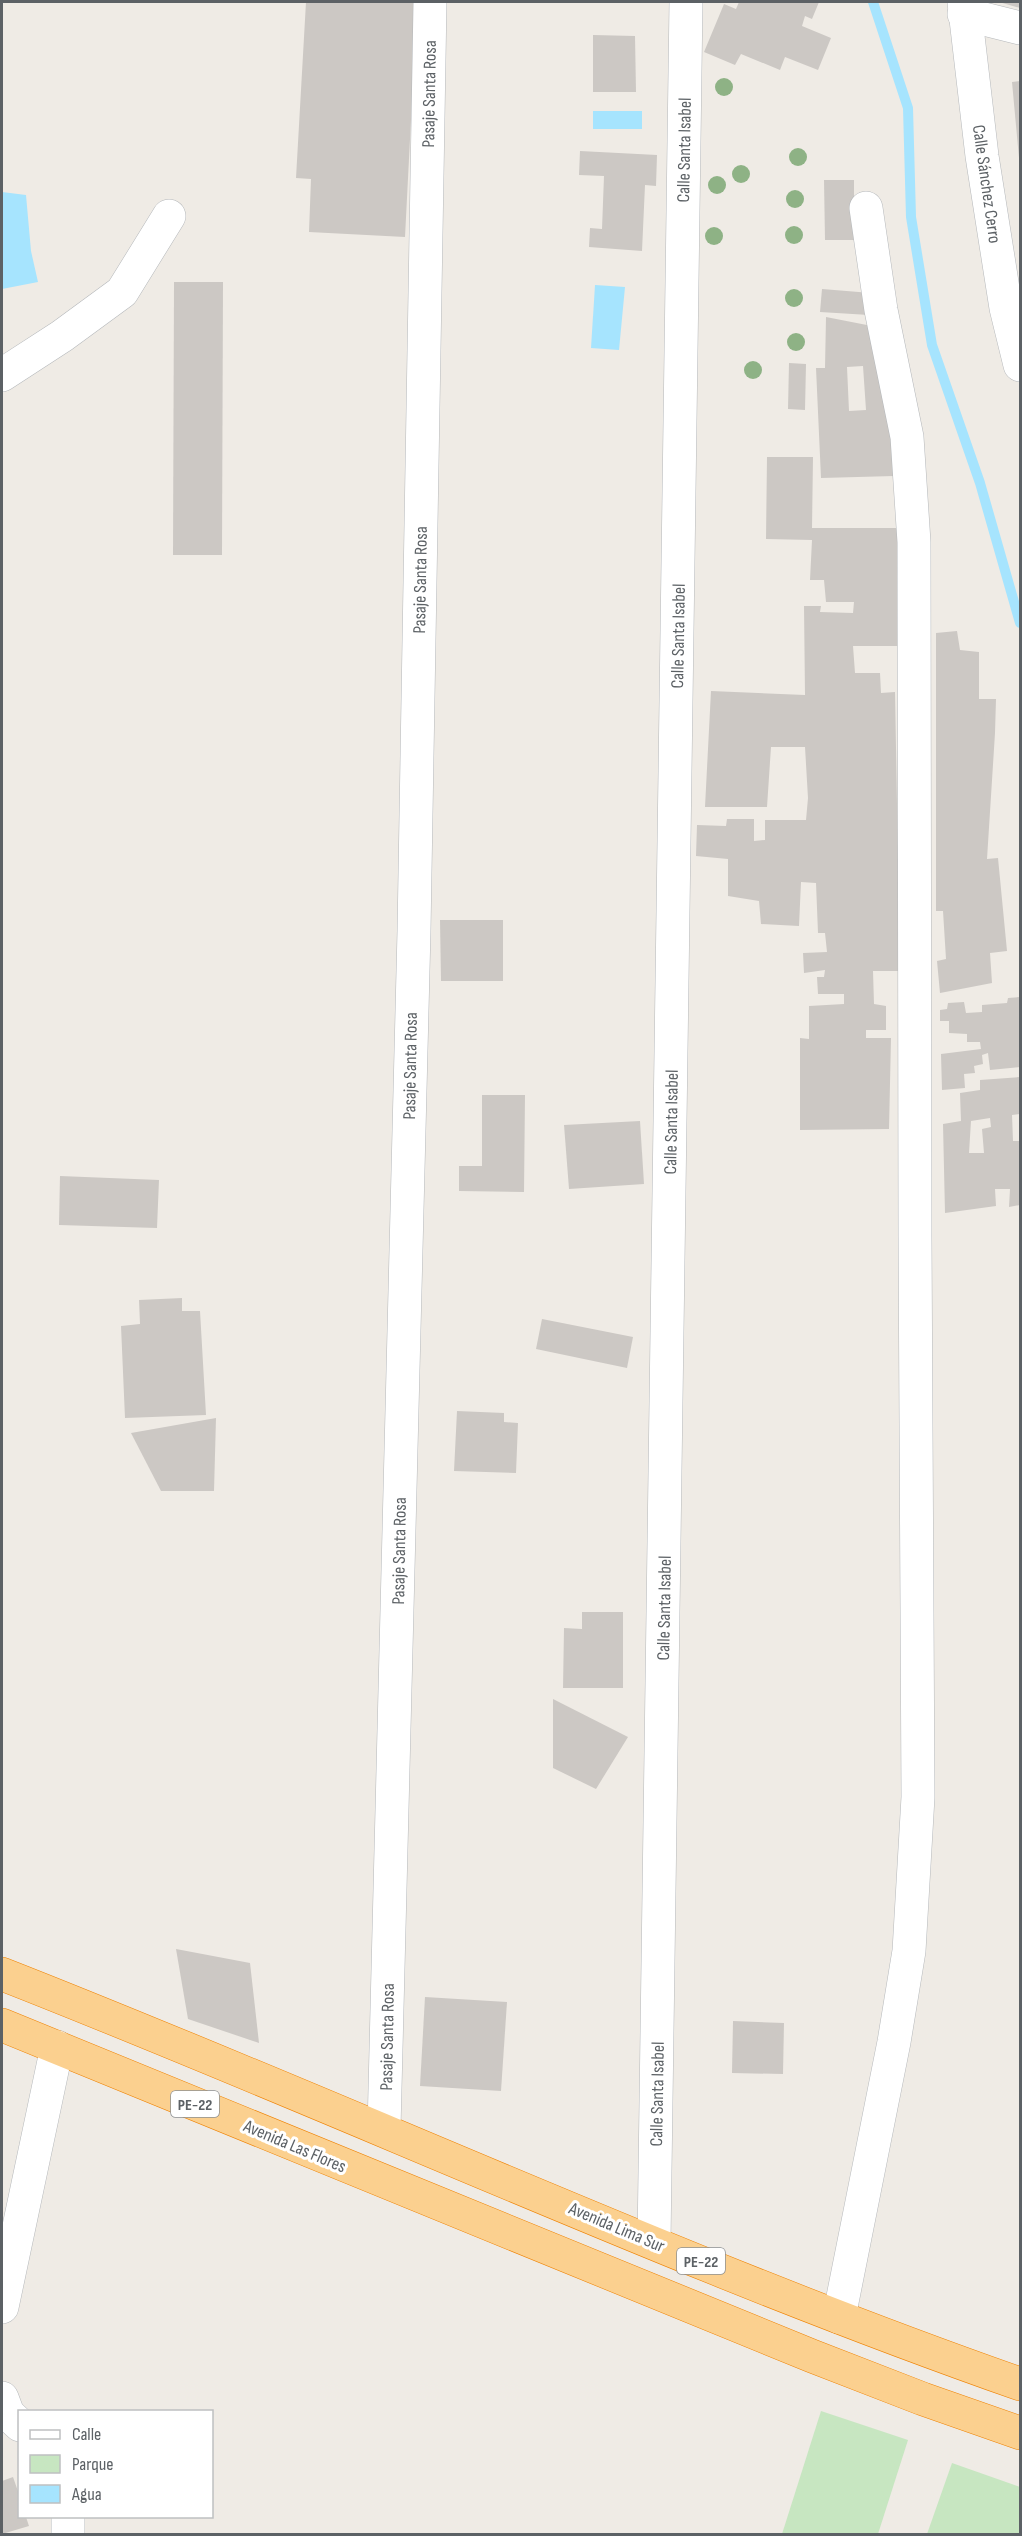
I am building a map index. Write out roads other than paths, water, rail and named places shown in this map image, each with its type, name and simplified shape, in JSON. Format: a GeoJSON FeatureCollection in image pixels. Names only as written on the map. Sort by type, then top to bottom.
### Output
{"type":"FeatureCollection","features":[{"type":"Feature","properties":{"kind":"highway","name":"PE-22"},"geometry":{"type":"LineString","coordinates":[[2,1974],[384,2129]]}},
{"type":"Feature","properties":{"kind":"highway"},"geometry":{"type":"LineString","coordinates":[[112,2070],[127,2023]]}},
{"type":"Feature","properties":{"kind":"highway","name":"Avenida Las Flores"},"geometry":{"type":"LineString","coordinates":[[2,2025],[812,2356],[1020,2433]]}},
{"type":"Feature","properties":{"kind":"highway","name":"Avenida Lima Sur"},"geometry":{"type":"LineString","coordinates":[[384,2129],[654,2242],[839,2316],[1020,2384]]}},
{"type":"Feature","properties":{"kind":"street","name":"Pasaje Santa Rosa"},"geometry":{"type":"LineString","coordinates":[[384,2129],[413,955],[430,2]]}},
{"type":"Feature","properties":{"kind":"street","name":"Calle Santa Isabel"},"geometry":{"type":"LineString","coordinates":[[654,2242],[686,2]]}},
{"type":"Feature","properties":{"kind":"street"},"geometry":{"type":"LineString","coordinates":[[964,8],[1020,28]]}},
{"type":"Feature","properties":{"kind":"street","name":"Calle Sánchez Cerro"},"geometry":{"type":"LineString","coordinates":[[964,8],[982,156],[998,261],[1006,308],[1020,360]]}},
{"type":"Feature","properties":{"kind":"street"},"geometry":{"type":"LineString","coordinates":[[839,2316],[894,2042],[909,1951],[918,1797],[914,542],[907,437],[881,309],[866,208]]}},
{"type":"Feature","properties":{"kind":"street"},"geometry":{"type":"LineString","coordinates":[[2,375],[62,336],[122,292],[169,216]]}},
{"type":"Feature","properties":{"kind":"street"},"geometry":{"type":"LineString","coordinates":[[3,2296],[57,2047]]}},
{"type":"Feature","properties":{"kind":"street"},"geometry":{"type":"LineString","coordinates":[[2,2398],[8,2414],[18,2423]]}},
{"type":"Feature","properties":{"kind":"street"},"geometry":{"type":"LineString","coordinates":[[68,2518],[68,2535]]}},
{"type":"Feature","properties":{"kind":"water"},"geometry":{"type":"Polygon","coordinates":[[[593,111],[642,111],[642,129],[593,129],[593,111]]]}},
{"type":"Feature","properties":{"kind":"water"},"geometry":{"type":"Polygon","coordinates":[[[2,192],[26,195],[31,251],[38,282],[2,289],[2,192]]]}},
{"type":"Feature","properties":{"kind":"water"},"geometry":{"type":"Polygon","coordinates":[[[595,285],[625,287],[619,350],[591,348],[595,285]]]}},
{"type":"Feature","properties":{"kind":"waterway"},"geometry":{"type":"LineString","coordinates":[[873,2],[908,108],[911,217],[932,345],[980,483],[1020,623]]}}]}
